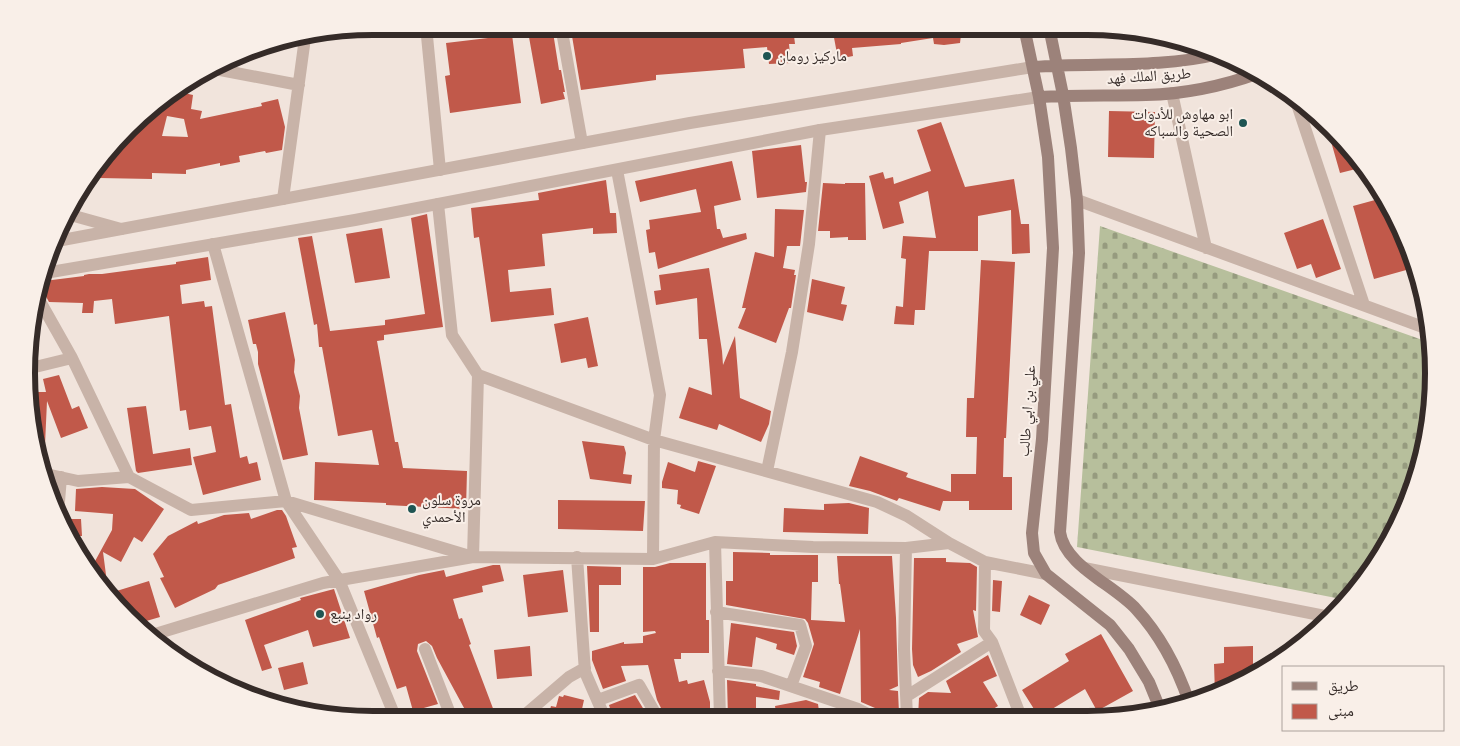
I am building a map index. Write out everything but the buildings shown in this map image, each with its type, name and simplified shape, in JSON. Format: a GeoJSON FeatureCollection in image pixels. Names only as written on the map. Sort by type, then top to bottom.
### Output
{"type":"FeatureCollection","features":[{"type":"Feature","properties":{"kind":"main road","name":"علي بن ابي طالب"},"geometry":{"type":"LineString","coordinates":[[1026,35],[1039,97],[1048,157],[1053,248],[1042,439],[1032,533],[1034,553],[1046,574],[1110,625],[1130,649],[1149,682],[1158,704]]}},
{"type":"Feature","properties":{"kind":"main road"},"geometry":{"type":"LineString","coordinates":[[1051,35],[1063,95],[1077,200],[1079,253],[1060,532],[1061,541],[1065,549],[1084,568],[1125,598],[1145,619],[1164,646],[1179,674],[1187,696]]}},
{"type":"Feature","properties":{"kind":"main road"},"geometry":{"type":"LineString","coordinates":[[1033,67],[1164,64],[1203,56]]}},
{"type":"Feature","properties":{"kind":"main road","name":"طريق الملك فهد"},"geometry":{"type":"LineString","coordinates":[[1039,97],[1172,93],[1236,82],[1249,77]]}},
{"type":"Feature","properties":{"kind":"street"},"geometry":{"type":"LineString","coordinates":[[427,35],[440,170]]}},
{"type":"Feature","properties":{"kind":"street"},"geometry":{"type":"LineString","coordinates":[[563,35],[582,143]]}},
{"type":"Feature","properties":{"kind":"street"},"geometry":{"type":"LineString","coordinates":[[283,199],[305,42]]}},
{"type":"Feature","properties":{"kind":"street"},"geometry":{"type":"LineString","coordinates":[[63,240],[690,123],[1033,67]]}},
{"type":"Feature","properties":{"kind":"street"},"geometry":{"type":"LineString","coordinates":[[223,70],[299,85]]}},
{"type":"Feature","properties":{"kind":"street"},"geometry":{"type":"LineString","coordinates":[[1172,93],[1206,248]]}},
{"type":"Feature","properties":{"kind":"street"},"geometry":{"type":"LineString","coordinates":[[51,272],[438,204],[820,130],[1039,97]]}},
{"type":"Feature","properties":{"kind":"street"},"geometry":{"type":"LineString","coordinates":[[1299,110],[1364,306]]}},
{"type":"Feature","properties":{"kind":"street"},"geometry":{"type":"LineString","coordinates":[[768,471],[792,352],[809,244],[820,130]]}},
{"type":"Feature","properties":{"kind":"street"},"geometry":{"type":"LineString","coordinates":[[617,170],[660,395],[654,440],[653,558]]}},
{"type":"Feature","properties":{"kind":"street"},"geometry":{"type":"LineString","coordinates":[[1077,200],[1422,327]]}},
{"type":"Feature","properties":{"kind":"street"},"geometry":{"type":"LineString","coordinates":[[438,204],[452,335],[478,375],[473,557]]}},
{"type":"Feature","properties":{"kind":"street"},"geometry":{"type":"LineString","coordinates":[[74,216],[121,229]]}},
{"type":"Feature","properties":{"kind":"street"},"geometry":{"type":"LineString","coordinates":[[213,244],[286,501],[339,580],[395,711]]}},
{"type":"Feature","properties":{"kind":"street"},"geometry":{"type":"LineString","coordinates":[[41,305],[72,358],[129,477]]}},
{"type":"Feature","properties":{"kind":"street"},"geometry":{"type":"LineString","coordinates":[[35,367],[72,358]]}},
{"type":"Feature","properties":{"kind":"street"},"geometry":{"type":"LineString","coordinates":[[478,375],[654,440],[877,502],[907,516],[949,543],[985,562],[1046,574]]}},
{"type":"Feature","properties":{"kind":"street"},"geometry":{"type":"LineString","coordinates":[[51,475],[78,481],[129,477],[191,510],[286,501],[473,557]]}},
{"type":"Feature","properties":{"kind":"street"},"geometry":{"type":"LineString","coordinates":[[59,498],[61,477]]}},
{"type":"Feature","properties":{"kind":"street"},"geometry":{"type":"LineString","coordinates":[[158,633],[323,583],[473,557],[653,558],[715,542],[813,547],[906,548],[949,543]]}},
{"type":"Feature","properties":{"kind":"street"},"geometry":{"type":"LineString","coordinates":[[715,542],[720,711]]}},
{"type":"Feature","properties":{"kind":"street"},"geometry":{"type":"LineString","coordinates":[[906,548],[904,648],[907,711]]}},
{"type":"Feature","properties":{"kind":"street"},"geometry":{"type":"LineString","coordinates":[[577,557],[585,668],[602,711]]}},
{"type":"Feature","properties":{"kind":"street"},"geometry":{"type":"LineString","coordinates":[[985,562],[984,631],[992,642],[1019,711]]}},
{"type":"Feature","properties":{"kind":"street"},"geometry":{"type":"LineString","coordinates":[[1084,568],[1320,618]]}},
{"type":"Feature","properties":{"kind":"street"},"geometry":{"type":"LineString","coordinates":[[716,612],[800,625],[806,646],[791,686]]}},
{"type":"Feature","properties":{"kind":"street"},"geometry":{"type":"LineString","coordinates":[[907,696],[992,642]]}},
{"type":"Feature","properties":{"kind":"street"},"geometry":{"type":"LineString","coordinates":[[425,649],[449,711]]}},
{"type":"Feature","properties":{"kind":"street"},"geometry":{"type":"LineString","coordinates":[[528,711],[569,677],[585,668]]}},
{"type":"Feature","properties":{"kind":"street"},"geometry":{"type":"LineString","coordinates":[[718,671],[762,676],[863,711]]}},
{"type":"Feature","properties":{"kind":"street"},"geometry":{"type":"LineString","coordinates":[[601,699],[639,685],[654,711]]}},
{"type":"Feature","properties":{"kind":"green space"},"geometry":{"type":"Polygon","coordinates":[[[1100,226],[1423,340],[1425,373],[1422,417],[1419,439],[1407,482],[1380,542],[1355,579],[1339,599],[1077,547],[1100,226]]]}},
{"type":"Feature","properties":{"kind":"place","name":"ماركيز رومان"},"geometry":{"type":"Point","coordinates":[767,56]}},
{"type":"Feature","properties":{"kind":"place","name":"ابو مهاوش للأدوات الصحية والسباكه"},"geometry":{"type":"Point","coordinates":[1243,123]}},
{"type":"Feature","properties":{"kind":"place","name":"مروة سلون الأحمدي"},"geometry":{"type":"Point","coordinates":[412,509]}},
{"type":"Feature","properties":{"kind":"place","name":"رواد ينبع"},"geometry":{"type":"Point","coordinates":[320,614]}}]}
